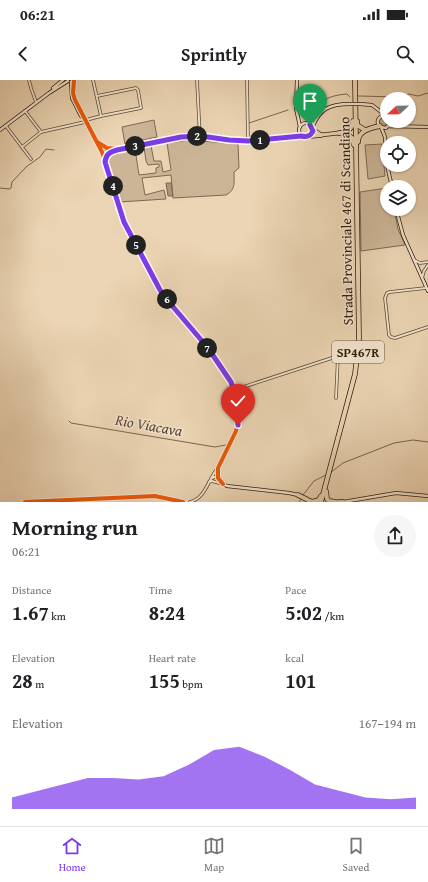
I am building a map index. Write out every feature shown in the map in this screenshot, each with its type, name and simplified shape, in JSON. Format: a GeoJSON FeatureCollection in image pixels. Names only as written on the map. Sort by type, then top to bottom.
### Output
{"type":"FeatureCollection","features":[{"type":"Feature","properties":{"kind":"highway","name":"Strada Provinciale 467 di Scandiano"},"geometry":{"type":"LineString","coordinates":[[321,502],[358,354],[355,80]]}},
{"type":"Feature","properties":{"kind":"highway"},"geometry":{"type":"LineString","coordinates":[[355,97],[358,125],[365,130]]}},
{"type":"Feature","properties":{"kind":"highway"},"geometry":{"type":"LineString","coordinates":[[345,133],[353,124],[355,97]]}},
{"type":"Feature","properties":{"kind":"highway"},"geometry":{"type":"LineString","coordinates":[[372,128],[378,120]]}},
{"type":"Feature","properties":{"kind":"highway"},"geometry":{"type":"LineString","coordinates":[[356,167],[358,139],[360,135],[365,130],[380,127]]}},
{"type":"Feature","properties":{"kind":"highway"},"geometry":{"type":"LineString","coordinates":[[312,129],[321,135]]}},
{"type":"Feature","properties":{"kind":"highway"},"geometry":{"type":"LineString","coordinates":[[339,133],[345,133],[352,138],[356,167]]}},
{"type":"Feature","properties":{"kind":"highway"},"geometry":{"type":"LineString","coordinates":[[309,136],[321,135]]}},
{"type":"Feature","properties":{"kind":"highway"},"geometry":{"type":"LineString","coordinates":[[298,495],[312,502],[320,499],[325,488]]}},
{"type":"Feature","properties":{"kind":"highway"},"geometry":{"type":"LineString","coordinates":[[325,488],[325,494],[329,501],[344,502]]}},
{"type":"Feature","properties":{"kind":"main road"},"geometry":{"type":"LineString","coordinates":[[321,135],[339,133]]}},
{"type":"Feature","properties":{"kind":"street"},"geometry":{"type":"LineString","coordinates":[[29,80],[36,102]]}},
{"type":"Feature","properties":{"kind":"street"},"geometry":{"type":"LineString","coordinates":[[93,80],[101,116]]}},
{"type":"Feature","properties":{"kind":"street"},"geometry":{"type":"LineString","coordinates":[[197,80],[201,137]]}},
{"type":"Feature","properties":{"kind":"street"},"geometry":{"type":"LineString","coordinates":[[247,80],[248,141]]}},
{"type":"Feature","properties":{"kind":"street"},"geometry":{"type":"LineString","coordinates":[[297,80],[296,108],[300,121],[300,129],[303,136]]}},
{"type":"Feature","properties":{"kind":"street"},"geometry":{"type":"LineString","coordinates":[[0,130],[36,102],[70,81],[72,98],[102,152],[124,222],[159,288],[163,295],[193,329],[231,382],[234,390],[238,420],[237,429],[218,468],[201,496],[190,502]]}},
{"type":"Feature","properties":{"kind":"street"},"geometry":{"type":"LineString","coordinates":[[22,147],[41,132],[89,118],[140,108],[141,106],[138,90],[136,88],[97,96]]}},
{"type":"Feature","properties":{"kind":"street"},"geometry":{"type":"LineString","coordinates":[[102,152],[108,153],[167,139],[201,137],[248,141],[309,136],[312,134],[312,129],[316,119],[325,109],[333,104],[372,105],[378,110],[380,127]]}},
{"type":"Feature","properties":{"kind":"street"},"geometry":{"type":"LineString","coordinates":[[25,111],[41,132]]}},
{"type":"Feature","properties":{"kind":"street"},"geometry":{"type":"LineString","coordinates":[[297,136],[300,129],[316,119]]}},
{"type":"Feature","properties":{"kind":"street"},"geometry":{"type":"LineString","coordinates":[[300,121],[312,129]]}},
{"type":"Feature","properties":{"kind":"street"},"geometry":{"type":"LineString","coordinates":[[6,126],[31,159]]}},
{"type":"Feature","properties":{"kind":"street"},"geometry":{"type":"LineString","coordinates":[[416,127],[428,127]]}},
{"type":"Feature","properties":{"kind":"street"},"geometry":{"type":"LineString","coordinates":[[96,141],[107,148],[117,150]]}},
{"type":"Feature","properties":{"kind":"street"},"geometry":{"type":"LineString","coordinates":[[102,152],[107,148]]}},
{"type":"Feature","properties":{"kind":"street"},"geometry":{"type":"LineString","coordinates":[[105,162],[108,153]]}},
{"type":"Feature","properties":{"kind":"street"},"geometry":{"type":"LineString","coordinates":[[398,216],[401,231],[428,291]]}},
{"type":"Feature","properties":{"kind":"street"},"geometry":{"type":"LineString","coordinates":[[415,261],[428,264],[422,278]]}},
{"type":"Feature","properties":{"kind":"street"},"geometry":{"type":"LineString","coordinates":[[418,268],[425,263]]}},
{"type":"Feature","properties":{"kind":"street"},"geometry":{"type":"LineString","coordinates":[[418,268],[425,268]]}},
{"type":"Feature","properties":{"kind":"street"},"geometry":{"type":"LineString","coordinates":[[426,288],[390,292],[387,293],[386,298],[389,335],[391,337],[395,338],[428,327]]}},
{"type":"Feature","properties":{"kind":"street"},"geometry":{"type":"LineString","coordinates":[[234,390],[341,355]]}},
{"type":"Feature","properties":{"kind":"street"},"geometry":{"type":"LineString","coordinates":[[336,398],[338,356]]}},
{"type":"Feature","properties":{"kind":"street"},"geometry":{"type":"LineString","coordinates":[[218,468],[218,478],[223,484]]}},
{"type":"Feature","properties":{"kind":"street"},"geometry":{"type":"LineString","coordinates":[[210,481],[214,477],[218,478]]}},
{"type":"Feature","properties":{"kind":"street"},"geometry":{"type":"LineString","coordinates":[[214,482],[218,478]]}},
{"type":"Feature","properties":{"kind":"street"},"geometry":{"type":"LineString","coordinates":[[210,481],[237,488],[298,495]]}},
{"type":"Feature","properties":{"kind":"street"},"geometry":{"type":"LineString","coordinates":[[344,502],[396,493],[428,496]]}},
{"type":"Feature","properties":{"kind":"street"},"geometry":{"type":"LineString","coordinates":[[25,502],[155,496],[183,502]]}},
{"type":"Feature","properties":{"kind":"shaded area"},"geometry":{"type":"Polygon","coordinates":[[[154,120],[157,137],[125,144],[122,127],[154,120]]]}},
{"type":"Feature","properties":{"kind":"shaded area"},"geometry":{"type":"Polygon","coordinates":[[[189,140],[238,144],[239,168],[234,172],[234,185],[229,193],[226,195],[173,198],[171,175],[142,178],[145,195],[164,190],[166,199],[119,202],[107,161],[111,154],[135,149],[139,175],[156,173],[156,168],[159,167],[159,164],[148,165],[146,161],[144,147],[151,146],[154,161],[161,161],[163,172],[171,170],[167,143],[189,140]]]}},
{"type":"Feature","properties":{"kind":"shaded area"},"geometry":{"type":"Polygon","coordinates":[[[380,144],[380,172],[385,172],[385,176],[368,179],[365,145],[380,144]]]}},
{"type":"Feature","properties":{"kind":"shaded area"},"geometry":{"type":"Polygon","coordinates":[[[166,183],[171,183],[173,196],[168,196],[166,183]]]}},
{"type":"Feature","properties":{"kind":"shaded area"},"geometry":{"type":"Polygon","coordinates":[[[380,189],[380,216],[395,216],[398,229],[405,245],[361,251],[360,192],[380,189]]]}},
{"type":"Feature","properties":{"kind":"waterway"},"geometry":{"type":"LineString","coordinates":[[358,96],[400,97],[409,94],[418,96],[428,93]]}},
{"type":"Feature","properties":{"kind":"waterway"},"geometry":{"type":"LineString","coordinates":[[301,106],[314,107],[325,99],[338,95],[347,94],[350,97]]}},
{"type":"Feature","properties":{"kind":"waterway"},"geometry":{"type":"LineString","coordinates":[[249,123],[288,110]]}},
{"type":"Feature","properties":{"kind":"waterway"},"geometry":{"type":"LineString","coordinates":[[0,188],[11,188],[12,182],[26,167],[40,157],[46,149],[54,150]]}},
{"type":"Feature","properties":{"kind":"waterway"},"geometry":{"type":"LineString","coordinates":[[106,151],[111,150]]}},
{"type":"Feature","properties":{"kind":"waterway","name":"Rio Viacava"},"geometry":{"type":"LineString","coordinates":[[69,421],[71,423],[215,447],[226,445]]}},
{"type":"Feature","properties":{"kind":"waterway"},"geometry":{"type":"LineString","coordinates":[[330,473],[343,463],[394,443],[413,440],[428,442]]}},
{"type":"Feature","properties":{"kind":"waterway"},"geometry":{"type":"LineString","coordinates":[[303,495],[314,481],[326,475]]}},
{"type":"Feature","properties":{"kind":"waterway"},"geometry":{"type":"LineString","coordinates":[[299,502],[302,498]]}},
{"type":"Feature","properties":{"kind":"cycle path"},"geometry":{"type":"LineString","coordinates":[[74,81],[73,93],[75,100],[102,152],[125,222],[163,295],[208,348],[231,381],[236,399],[238,420],[236,431],[218,468],[218,478],[223,484]]}},
{"type":"Feature","properties":{"kind":"cycle path"},"geometry":{"type":"LineString","coordinates":[[97,142],[107,148],[117,149],[181,137],[201,136],[229,141],[248,141],[303,136]]}},
{"type":"Feature","properties":{"kind":"cycle path"},"geometry":{"type":"LineString","coordinates":[[25,502],[155,496],[183,502]]}},
{"type":"Feature","properties":{"kind":"route"},"geometry":{"type":"LineString","coordinates":[[238,425],[236,398],[231,382],[208,348],[163,295],[129,233],[124,222],[105,162],[106,157],[108,153],[117,150],[181,137],[201,136],[248,141],[301,136],[308,137],[313,131],[310,125]]}}]}
